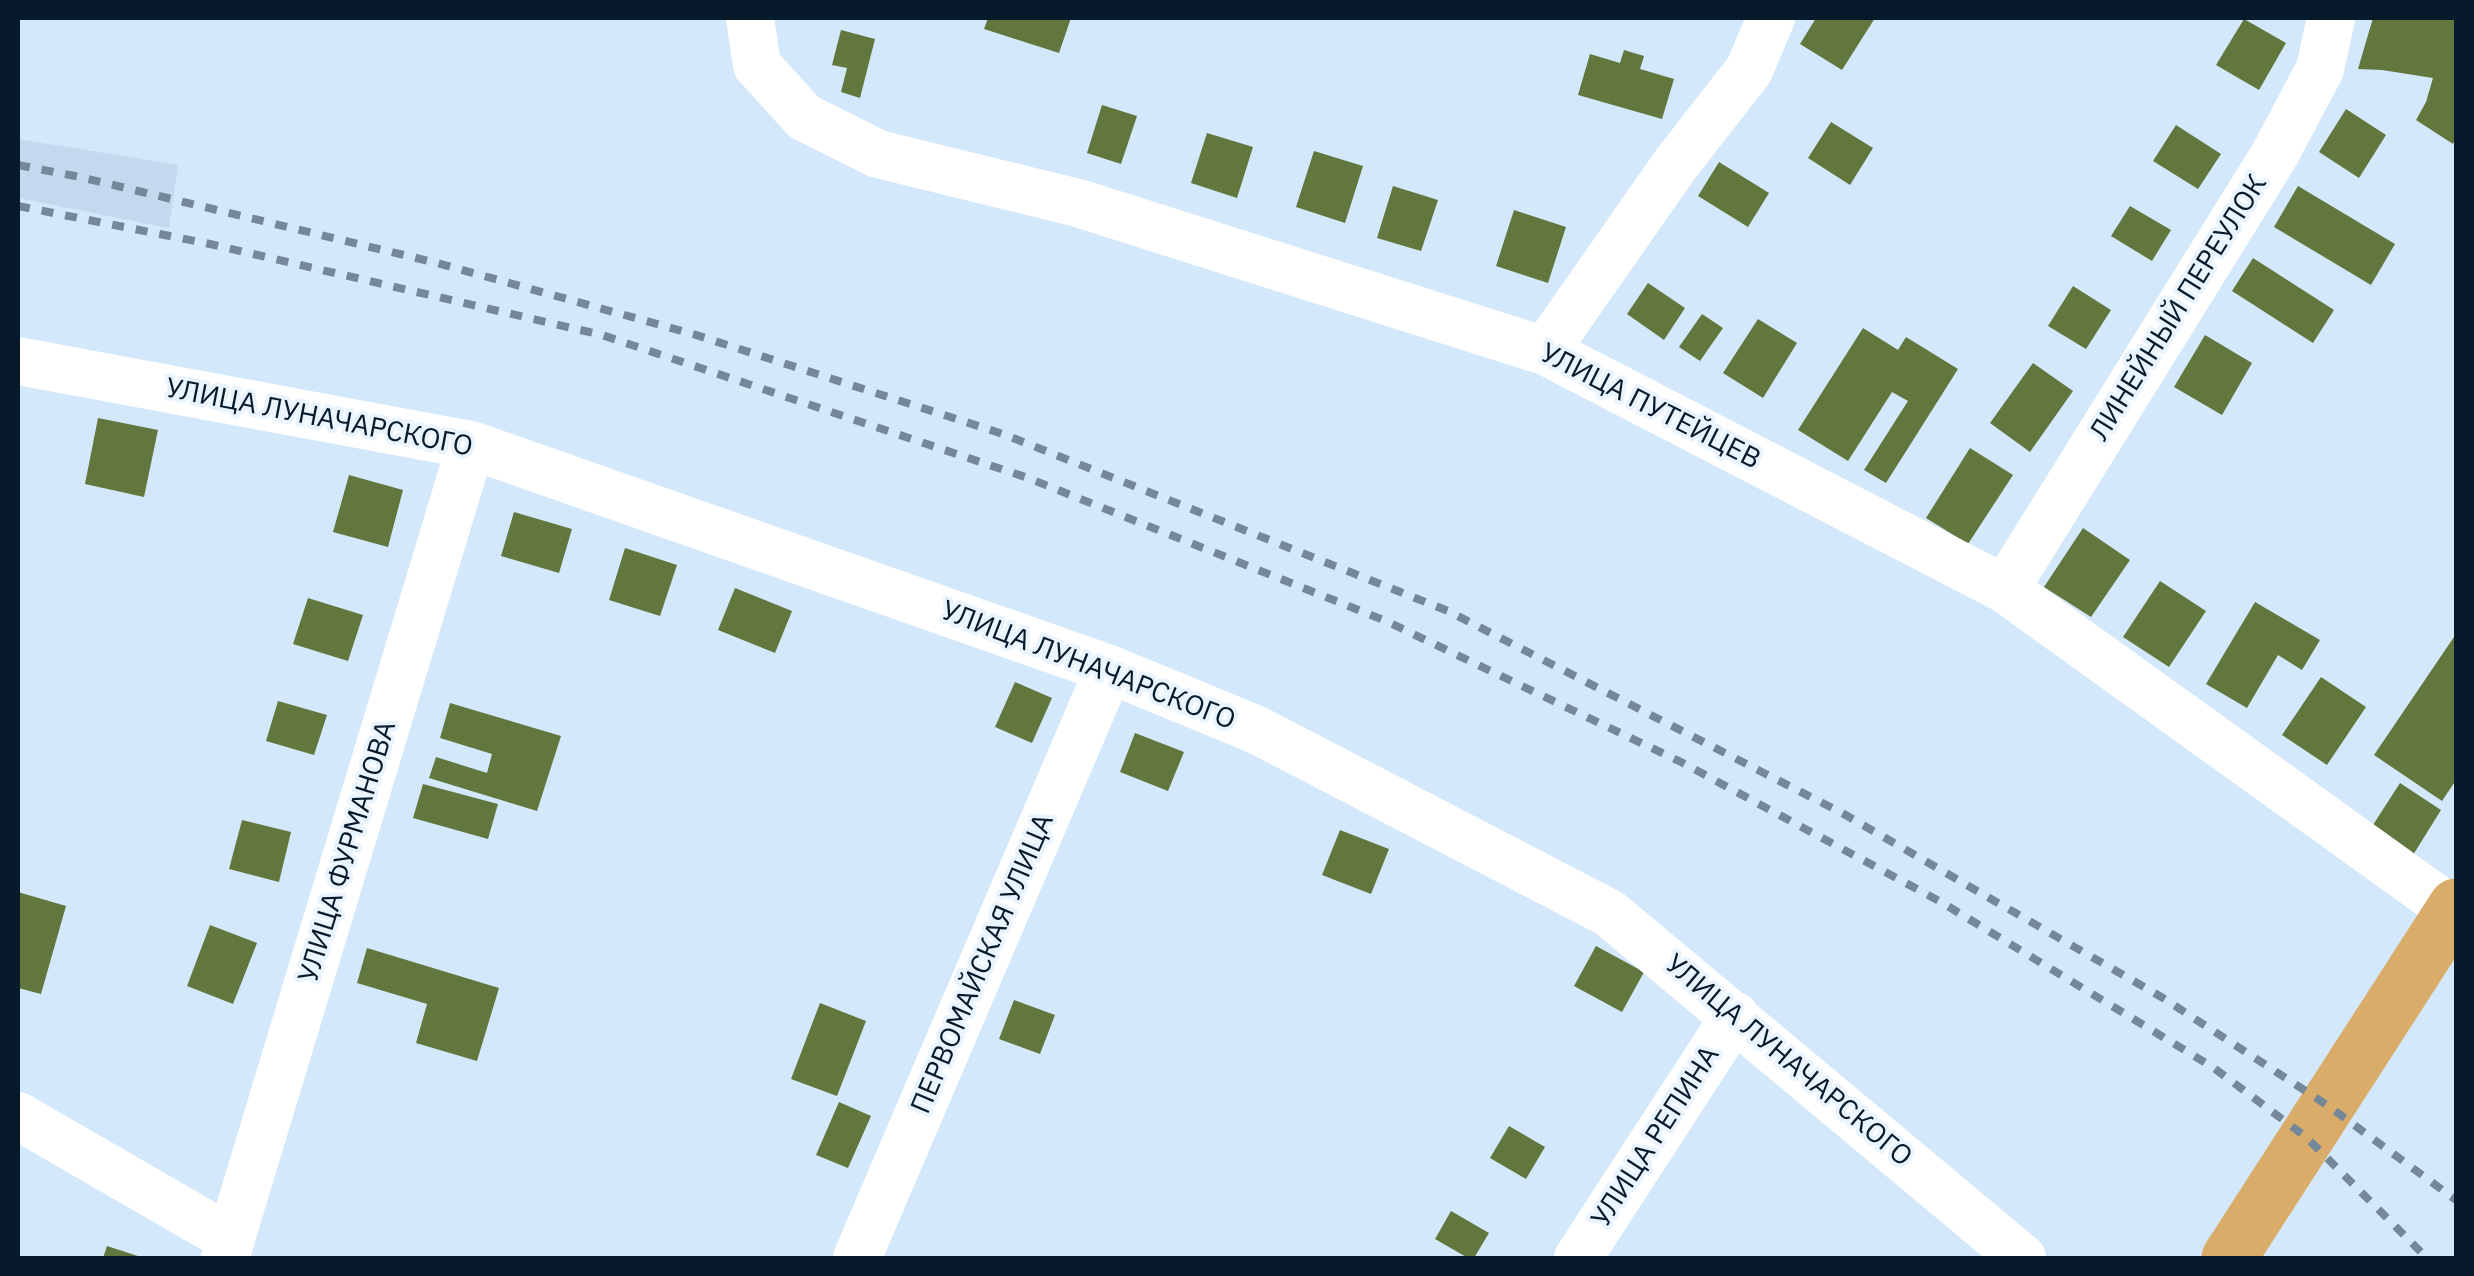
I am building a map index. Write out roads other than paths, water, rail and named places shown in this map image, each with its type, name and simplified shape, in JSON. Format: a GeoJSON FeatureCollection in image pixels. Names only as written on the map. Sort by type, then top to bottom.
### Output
{"type":"FeatureCollection","features":[{"type":"Feature","properties":{"kind":"main road"},"geometry":{"type":"LineString","coordinates":[[2229,1258],[2456,910]]}},
{"type":"Feature","properties":{"kind":"street","name":"УЛИЦА ПУТЕЙЦЕВ"},"geometry":{"type":"LineString","coordinates":[[750,18],[757,65],[804,116],[878,154],[1078,203],[1545,351],[2005,589],[2456,910]]}},
{"type":"Feature","properties":{"kind":"street"},"geometry":{"type":"LineString","coordinates":[[1545,351],[1675,165],[1749,70],[1770,18]]}},
{"type":"Feature","properties":{"kind":"street","name":"ЛИНЕЙНЫЙ ПЕРЕУЛОК"},"geometry":{"type":"LineString","coordinates":[[2005,589],[2274,154],[2320,69],[2330,18]]}},
{"type":"Feature","properties":{"kind":"street","name":"УЛИЦА ЛУНАЧАРСКОГО"},"geometry":{"type":"LineString","coordinates":[[18,360],[471,445],[1109,669],[1257,730],[1609,913],[2022,1258]]}},
{"type":"Feature","properties":{"kind":"street","name":"УЛИЦА ФУРМАНОВА"},"geometry":{"type":"LineString","coordinates":[[228,1249],[471,445]]}},
{"type":"Feature","properties":{"kind":"street","name":"ПЕРВОМАЙСКАЯ УЛИЦА"},"geometry":{"type":"LineString","coordinates":[[857,1258],[1109,669]]}},
{"type":"Feature","properties":{"kind":"street","name":"УЛИЦА РЕПИНА"},"geometry":{"type":"LineString","coordinates":[[1590,1254],[1735,1016]]}},
{"type":"Feature","properties":{"kind":"street"},"geometry":{"type":"LineString","coordinates":[[18,1116],[228,1249]]}},
{"type":"Feature","properties":{"kind":"railway"},"geometry":{"type":"LineString","coordinates":[[18,165],[437,263],[693,334],[1003,434],[1448,611],[1842,813],[2163,998],[2327,1105],[2456,1200]]}},
{"type":"Feature","properties":{"kind":"railway"},"geometry":{"type":"LineString","coordinates":[[18,206],[210,244],[602,335],[1028,478],[1386,621],[1681,762],[1941,902],[2214,1068],[2306,1137],[2427,1258]]}}]}
